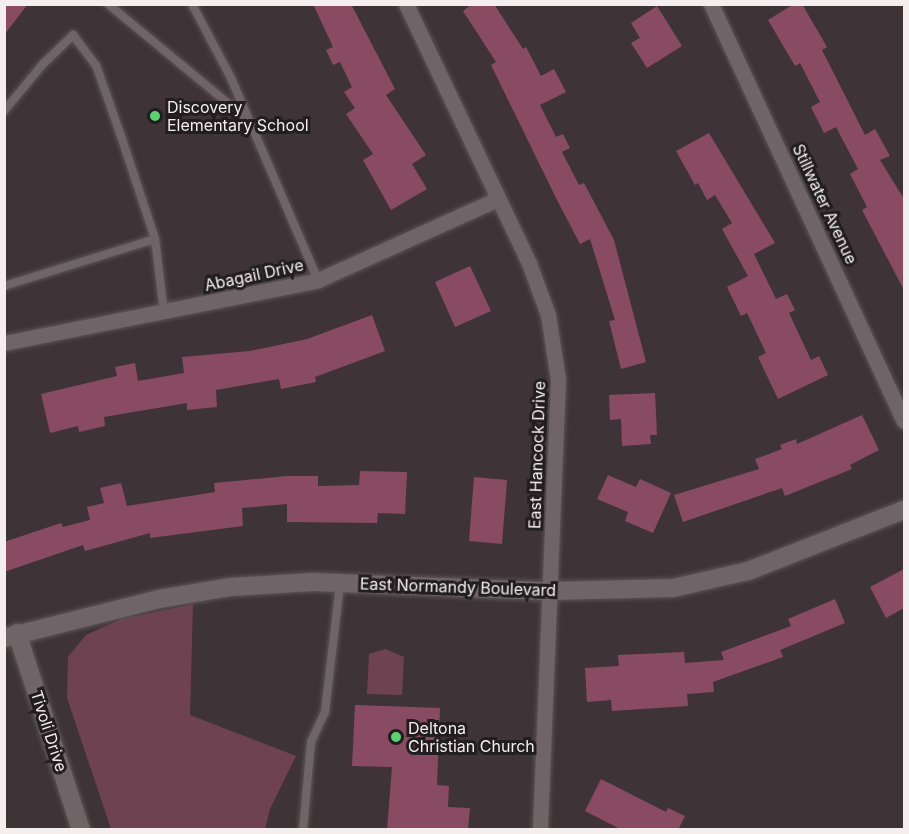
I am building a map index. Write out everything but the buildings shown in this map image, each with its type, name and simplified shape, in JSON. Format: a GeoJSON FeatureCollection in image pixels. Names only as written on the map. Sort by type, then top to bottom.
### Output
{"type":"FeatureCollection","features":[{"type":"Feature","properties":{"kind":"street","name":"East Hancock Drive"},"geometry":{"type":"LineString","coordinates":[[406,4],[529,263],[548,315],[558,379],[540,830]]}},
{"type":"Feature","properties":{"kind":"street","name":"Stillwater Avenue"},"geometry":{"type":"LineString","coordinates":[[711,4],[904,421]]}},
{"type":"Feature","properties":{"kind":"street","name":"Abagail Drive"},"geometry":{"type":"LineString","coordinates":[[4,343],[318,280],[497,199]]}},
{"type":"Feature","properties":{"kind":"street","name":"East Normandy Boulevard"},"geometry":{"type":"LineString","coordinates":[[11,635],[206,591],[340,583],[551,591],[673,588],[748,571],[904,510]]}},
{"type":"Feature","properties":{"kind":"street","name":"Tivoli Drive"},"geometry":{"type":"LineString","coordinates":[[11,635],[81,830]]}},
{"type":"Feature","properties":{"kind":"lane"},"geometry":{"type":"LineString","coordinates":[[108,4],[248,120]]}},
{"type":"Feature","properties":{"kind":"lane"},"geometry":{"type":"LineString","coordinates":[[192,4],[231,78],[318,280]]}},
{"type":"Feature","properties":{"kind":"lane"},"geometry":{"type":"LineString","coordinates":[[4,111],[43,64],[73,35],[96,65],[155,239],[164,312]]}},
{"type":"Feature","properties":{"kind":"lane"},"geometry":{"type":"LineString","coordinates":[[4,286],[155,239]]}},
{"type":"Feature","properties":{"kind":"lane"},"geometry":{"type":"LineString","coordinates":[[303,830],[311,742],[325,712],[340,583]]}},
{"type":"Feature","properties":{"kind":"shaded area"},"geometry":{"type":"Polygon","coordinates":[[[193,604],[190,715],[296,756],[270,809],[265,829],[111,829],[67,698],[68,657],[86,635],[121,619],[193,604]]]}},
{"type":"Feature","properties":{"kind":"shaded area"},"geometry":{"type":"Polygon","coordinates":[[[385,649],[404,657],[402,695],[367,694],[369,654],[385,649]]]}},
{"type":"Feature","properties":{"kind":"place","name":"Discovery Elementary School"},"geometry":{"type":"Point","coordinates":[155,116]}},
{"type":"Feature","properties":{"kind":"place","name":"Deltona Christian Church"},"geometry":{"type":"Point","coordinates":[396,737]}}]}
